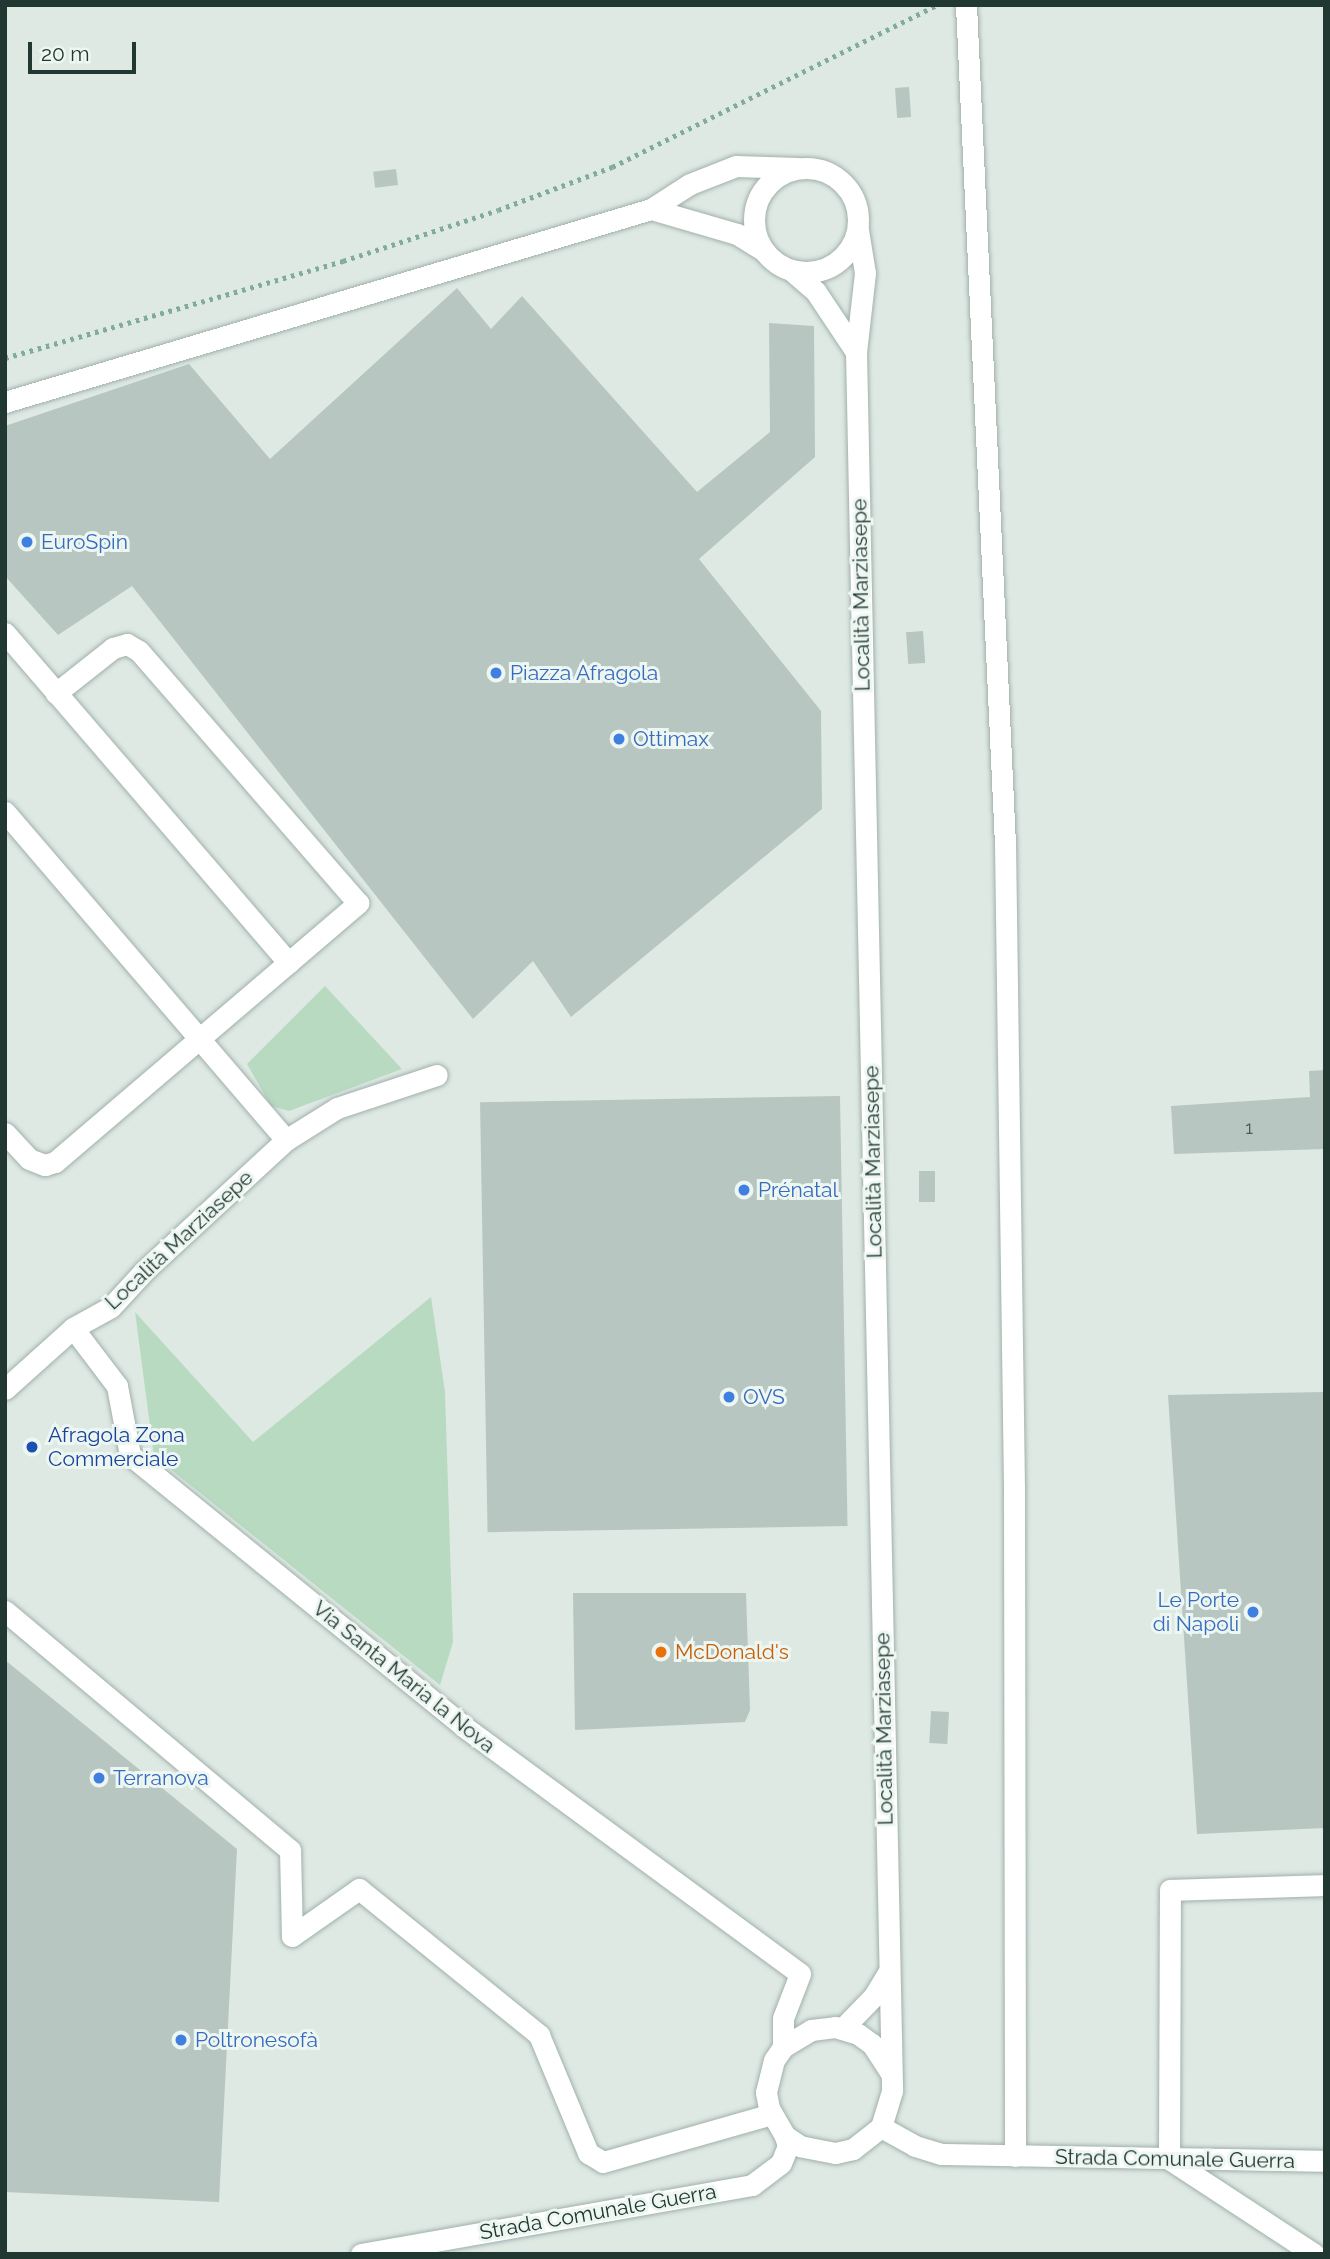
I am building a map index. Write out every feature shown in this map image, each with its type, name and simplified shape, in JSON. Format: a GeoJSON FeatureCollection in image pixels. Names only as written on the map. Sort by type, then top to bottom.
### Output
{"type":"FeatureCollection","features":[{"type":"Feature","properties":{"kind":"street"},"geometry":{"type":"LineString","coordinates":[[966,5],[1004,843],[1014,1487],[1015,2156]]}},
{"type":"Feature","properties":{"kind":"street"},"geometry":{"type":"LineString","coordinates":[[5,402],[651,209],[690,184],[736,166],[814,168],[844,183],[854,197],[858,230],[842,259],[826,268],[791,270]]}},
{"type":"Feature","properties":{"kind":"street"},"geometry":{"type":"LineString","coordinates":[[763,250],[754,216],[758,199],[780,174],[797,168]]}},
{"type":"Feature","properties":{"kind":"street"},"geometry":{"type":"LineString","coordinates":[[651,209],[737,234],[763,250],[816,292],[856,352]]}},
{"type":"Feature","properties":{"kind":"street","name":"Località Marziasepe"},"geometry":{"type":"LineString","coordinates":[[858,230],[865,273],[856,352],[890,2072]]}},
{"type":"Feature","properties":{"kind":"street"},"geometry":{"type":"LineString","coordinates":[[5,634],[289,963]]}},
{"type":"Feature","properties":{"kind":"street"},"geometry":{"type":"LineString","coordinates":[[5,1133],[29,1159],[44,1165],[55,1162],[358,903],[139,651],[127,644],[113,648],[56,693]]}},
{"type":"Feature","properties":{"kind":"street"},"geometry":{"type":"LineString","coordinates":[[5,812],[286,1140]]}},
{"type":"Feature","properties":{"kind":"street","name":"Località Marziasepe"},"geometry":{"type":"LineString","coordinates":[[5,1389],[73,1328],[111,1307],[145,1270],[286,1140],[337,1108],[437,1075]]}},
{"type":"Feature","properties":{"kind":"street","name":"Via Santa Maria la Nova"},"geometry":{"type":"LineString","coordinates":[[73,1328],[117,1386],[130,1455],[463,1726],[800,1974],[782,2018],[783,2047]]}},
{"type":"Feature","properties":{"kind":"street"},"geometry":{"type":"LineString","coordinates":[[5,1611],[290,1850],[292,1936],[359,1889],[539,2035],[589,2153],[603,2162],[771,2114]]}},
{"type":"Feature","properties":{"kind":"street"},"geometry":{"type":"LineString","coordinates":[[1314,2254],[1169,2159],[1170,1890],[1325,1885]]}},
{"type":"Feature","properties":{"kind":"street"},"geometry":{"type":"LineString","coordinates":[[842,2029],[874,1996],[889,1971]]}},
{"type":"Feature","properties":{"kind":"street"},"geometry":{"type":"LineString","coordinates":[[842,2029],[872,2043],[890,2072],[892,2091],[881,2127],[861,2144],[835,2153],[800,2146],[785,2136],[771,2114],[768,2076],[783,2047],[811,2030],[842,2029]]}},
{"type":"Feature","properties":{"kind":"street","name":"Strada Comunale Guerra"},"geometry":{"type":"LineString","coordinates":[[881,2127],[915,2146],[941,2154],[1325,2161]]}},
{"type":"Feature","properties":{"kind":"street","name":"Strada Comunale Guerra"},"geometry":{"type":"LineString","coordinates":[[361,2254],[445,2247],[752,2185],[781,2162],[788,2146],[785,2136]]}},
{"type":"Feature","properties":{"kind":"path"},"geometry":{"type":"LineString","coordinates":[[5,358],[343,261],[612,167],[937,5]]}},
{"type":"Feature","properties":{"kind":"green space"},"geometry":{"type":"Polygon","coordinates":[[[325,986],[402,1069],[289,1111],[271,1106],[247,1064],[325,986]]]}},
{"type":"Feature","properties":{"kind":"green space"},"geometry":{"type":"Polygon","coordinates":[[[431,1297],[445,1392],[453,1642],[440,1685],[154,1456],[135,1312],[253,1442],[431,1297]]]}},
{"type":"Feature","properties":{"kind":"building"},"geometry":{"type":"Polygon","coordinates":[[[909,87],[911,117],[897,118],[895,88],[909,87]]]}},
{"type":"Feature","properties":{"kind":"building"},"geometry":{"type":"Polygon","coordinates":[[[396,169],[398,185],[375,188],[373,172],[396,169]]]}},
{"type":"Feature","properties":{"kind":"building","name":"Piazza Afragola"},"geometry":{"type":"Polygon","coordinates":[[[457,288],[491,329],[522,296],[697,492],[770,432],[769,323],[814,326],[815,457],[699,559],[821,711],[822,809],[571,1017],[533,961],[473,1019],[132,586],[58,635],[5,576],[5,426],[189,364],[270,459],[457,288]]]}},
{"type":"Feature","properties":{"kind":"building"},"geometry":{"type":"Polygon","coordinates":[[[923,631],[925,663],[908,664],[906,632],[923,631]]]}},
{"type":"Feature","properties":{"kind":"building"},"geometry":{"type":"Polygon","coordinates":[[[1325,1070],[1325,1149],[1174,1154],[1171,1106],[1310,1097],[1309,1071],[1325,1070]]]}},
{"type":"Feature","properties":{"kind":"building"},"geometry":{"type":"Polygon","coordinates":[[[840,1096],[848,1526],[488,1532],[480,1102],[840,1096]]]}},
{"type":"Feature","properties":{"kind":"building"},"geometry":{"type":"Polygon","coordinates":[[[919,1171],[935,1171],[935,1202],[919,1202],[919,1171]]]}},
{"type":"Feature","properties":{"kind":"building","name":"Le Porte di Napoli"},"geometry":{"type":"Polygon","coordinates":[[[1325,1392],[1325,1828],[1197,1834],[1168,1395],[1325,1392]]]}},
{"type":"Feature","properties":{"kind":"building","name":"McDonald's"},"geometry":{"type":"Polygon","coordinates":[[[573,1593],[746,1593],[750,1710],[745,1722],[575,1730],[573,1593]]]}},
{"type":"Feature","properties":{"kind":"building"},"geometry":{"type":"Polygon","coordinates":[[[5,1660],[237,1849],[219,2202],[5,2192],[5,1660]]]}},
{"type":"Feature","properties":{"kind":"building"},"geometry":{"type":"Polygon","coordinates":[[[931,1711],[949,1712],[947,1744],[929,1743],[931,1711]]]}},
{"type":"Feature","properties":{"kind":"place","name":"EuroSpin"},"geometry":{"type":"Point","coordinates":[27,542]}},
{"type":"Feature","properties":{"kind":"place","name":"Piazza Afragola"},"geometry":{"type":"Point","coordinates":[496,673]}},
{"type":"Feature","properties":{"kind":"place","name":"Ottimax"},"geometry":{"type":"Point","coordinates":[619,739]}},
{"type":"Feature","properties":{"kind":"place","name":"Prénatal"},"geometry":{"type":"Point","coordinates":[744,1190]}},
{"type":"Feature","properties":{"kind":"place","name":"OVS"},"geometry":{"type":"Point","coordinates":[729,1397]}},
{"type":"Feature","properties":{"kind":"place","name":"Afragola Zona Commerciale"},"geometry":{"type":"Point","coordinates":[32,1447]}},
{"type":"Feature","properties":{"kind":"place","name":"Le Porte di Napoli"},"geometry":{"type":"Point","coordinates":[1253,1612]}},
{"type":"Feature","properties":{"kind":"place","name":"McDonald's"},"geometry":{"type":"Point","coordinates":[661,1652]}},
{"type":"Feature","properties":{"kind":"place","name":"Terranova"},"geometry":{"type":"Point","coordinates":[99,1778]}},
{"type":"Feature","properties":{"kind":"place","name":"Poltronesofà"},"geometry":{"type":"Point","coordinates":[181,2040]}}]}
